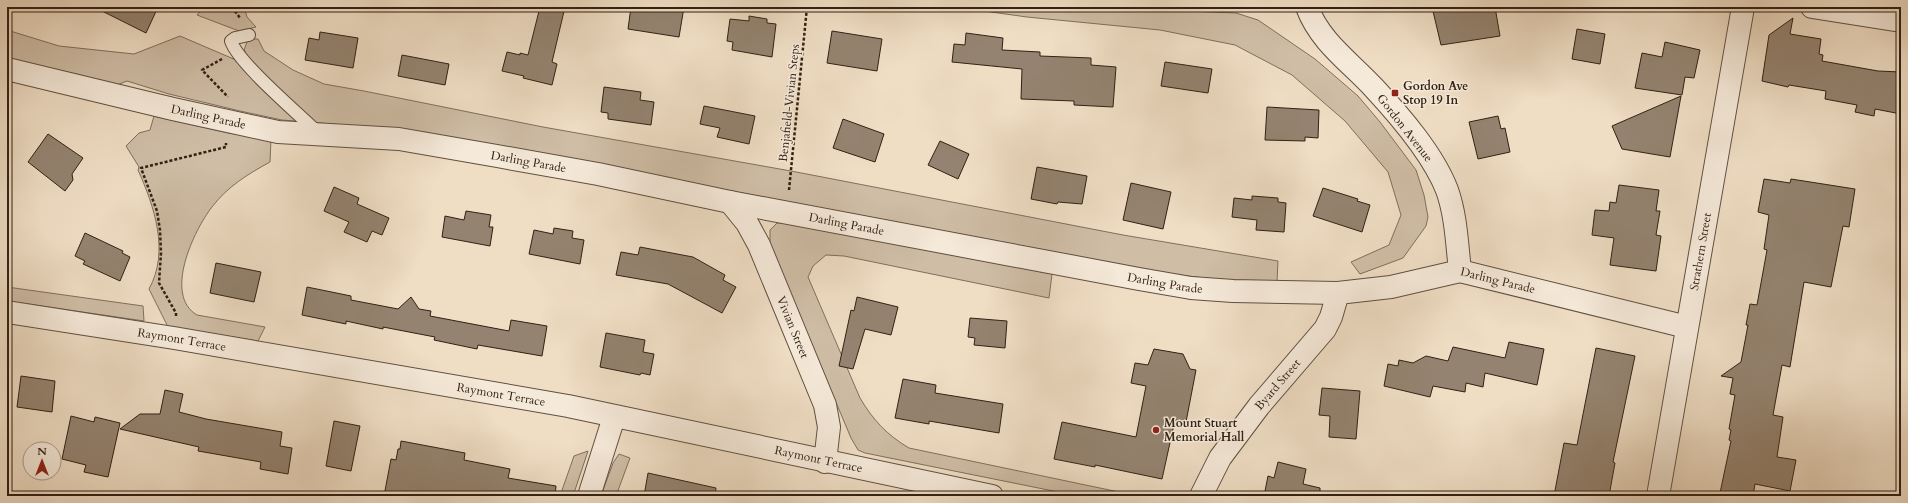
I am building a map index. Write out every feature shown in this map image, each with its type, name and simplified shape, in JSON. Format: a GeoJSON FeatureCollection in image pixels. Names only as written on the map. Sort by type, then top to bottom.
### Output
{"type":"FeatureCollection","features":[{"type":"Feature","properties":{"kind":"street","name":"Gordon Avenue"},"geometry":{"type":"LineString","coordinates":[[1307,7],[1312,21],[1328,43],[1374,88],[1412,133],[1432,161],[1446,189],[1450,203],[1460,271]]}},
{"type":"Feature","properties":{"kind":"street","name":"Strathern Street"},"geometry":{"type":"LineString","coordinates":[[1658,496],[1743,7]]}},
{"type":"Feature","properties":{"kind":"street"},"geometry":{"type":"LineString","coordinates":[[1812,7],[1844,10],[1901,21]]}},
{"type":"Feature","properties":{"kind":"street","name":"Darling Parade"},"geometry":{"type":"LineString","coordinates":[[7,69],[278,132],[399,139],[598,174],[730,202],[1191,288],[1233,291],[1338,293],[1391,287],[1460,271],[1687,327]]}},
{"type":"Feature","properties":{"kind":"street","name":"Vivian Street"},"geometry":{"type":"LineString","coordinates":[[730,202],[747,223],[758,245],[825,405],[829,427],[825,462]]}},
{"type":"Feature","properties":{"kind":"street","name":"Byard Street"},"geometry":{"type":"LineString","coordinates":[[1201,496],[1220,458],[1259,406],[1325,329],[1331,317],[1338,293]]}},
{"type":"Feature","properties":{"kind":"street","name":"Raymont Terrace"},"geometry":{"type":"LineString","coordinates":[[7,312],[174,338],[568,406],[825,462],[992,496]]}},
{"type":"Feature","properties":{"kind":"street"},"geometry":{"type":"LineString","coordinates":[[589,496],[614,417]]}},
{"type":"Feature","properties":{"kind":"lane"},"geometry":{"type":"LineString","coordinates":[[249,35],[235,38],[231,41],[234,50],[262,80],[319,134]]}},
{"type":"Feature","properties":{"kind":"path","name":"Benjafield-Vivian Steps"},"geometry":{"type":"LineString","coordinates":[[788,195],[807,7]]}},
{"type":"Feature","properties":{"kind":"path"},"geometry":{"type":"LineString","coordinates":[[230,121],[235,104],[202,70],[229,55],[234,50]]}},
{"type":"Feature","properties":{"kind":"path"},"geometry":{"type":"LineString","coordinates":[[174,338],[176,313],[159,283],[161,253],[157,211],[142,168],[226,147]]}},
{"type":"Feature","properties":{"kind":"shaded area"},"geometry":{"type":"Polygon","coordinates":[[[204,7],[244,7],[247,17],[256,27],[239,31],[197,15],[204,7]]]}},
{"type":"Feature","properties":{"kind":"shaded area"},"geometry":{"type":"Polygon","coordinates":[[[955,7],[1094,7],[1236,13],[1258,20],[1315,59],[1358,96],[1380,122],[1416,170],[1424,195],[1428,217],[1426,226],[1403,258],[1360,274],[1351,262],[1389,245],[1401,215],[1388,172],[1345,121],[1292,75],[1235,45],[1160,30],[1027,17],[955,7]]]}},
{"type":"Feature","properties":{"kind":"shaded area"},"geometry":{"type":"Polygon","coordinates":[[[7,30],[59,46],[134,54],[180,36],[236,60],[250,60],[244,50],[248,39],[258,39],[264,51],[293,70],[324,84],[543,127],[791,171],[1123,235],[1278,261],[1277,282],[1214,279],[1171,274],[647,175],[333,124],[282,120],[169,94],[127,81],[112,87],[7,59],[7,30]]]}},
{"type":"Feature","properties":{"kind":"shaded area"},"geometry":{"type":"Polygon","coordinates":[[[154,116],[228,133],[271,139],[270,162],[231,187],[224,193],[205,217],[190,246],[182,278],[182,293],[187,306],[197,315],[265,327],[258,341],[168,327],[149,289],[155,274],[158,259],[159,244],[157,229],[154,213],[138,170],[139,167],[126,146],[139,133],[150,130],[154,116]]]}},
{"type":"Feature","properties":{"kind":"shaded area"},"geometry":{"type":"Polygon","coordinates":[[[777,223],[786,223],[1052,274],[1049,298],[844,256],[826,255],[813,266],[808,277],[860,398],[881,426],[901,443],[909,448],[1138,496],[1078,496],[865,453],[858,450],[851,438],[770,245],[770,230],[777,223]]]}},
{"type":"Feature","properties":{"kind":"shaded area"},"geometry":{"type":"Polygon","coordinates":[[[7,287],[143,306],[144,321],[7,301],[7,287]]]}},
{"type":"Feature","properties":{"kind":"shaded area"},"geometry":{"type":"Polygon","coordinates":[[[588,451],[573,496],[560,496],[574,456],[588,451]]]}},
{"type":"Feature","properties":{"kind":"shaded area"},"geometry":{"type":"Polygon","coordinates":[[[619,454],[630,458],[616,496],[601,496],[613,463],[619,454]]]}},
{"type":"Feature","properties":{"kind":"building"},"geometry":{"type":"Polygon","coordinates":[[[94,7],[158,7],[146,33],[94,7]]]}},
{"type":"Feature","properties":{"kind":"building"},"geometry":{"type":"Polygon","coordinates":[[[540,7],[565,7],[552,62],[557,64],[552,85],[502,71],[507,52],[528,55],[540,7]]]}},
{"type":"Feature","properties":{"kind":"building"},"geometry":{"type":"Polygon","coordinates":[[[631,7],[684,7],[679,37],[628,29],[631,7]]]}},
{"type":"Feature","properties":{"kind":"building"},"geometry":{"type":"Polygon","coordinates":[[[1432,7],[1495,7],[1500,36],[1441,45],[1432,7]]]}},
{"type":"Feature","properties":{"kind":"building"},"geometry":{"type":"Polygon","coordinates":[[[749,16],[767,19],[767,23],[776,24],[772,57],[732,50],[733,42],[727,41],[730,19],[749,21],[749,16]]]}},
{"type":"Feature","properties":{"kind":"building"},"geometry":{"type":"Polygon","coordinates":[[[1793,18],[1790,34],[1821,39],[1819,54],[1823,55],[1822,61],[1878,71],[1901,72],[1901,114],[1875,109],[1874,116],[1855,112],[1857,105],[1825,99],[1826,91],[1789,85],[1788,87],[1762,81],[1769,35],[1793,18]]]}},
{"type":"Feature","properties":{"kind":"building"},"geometry":{"type":"Polygon","coordinates":[[[1577,29],[1605,34],[1600,64],[1572,59],[1577,29]]]}},
{"type":"Feature","properties":{"kind":"building"},"geometry":{"type":"Polygon","coordinates":[[[832,31],[882,39],[877,71],[827,63],[832,31]]]}},
{"type":"Feature","properties":{"kind":"building"},"geometry":{"type":"Polygon","coordinates":[[[320,32],[358,38],[353,68],[305,60],[309,38],[319,40],[320,32]]]}},
{"type":"Feature","properties":{"kind":"building"},"geometry":{"type":"Polygon","coordinates":[[[966,33],[1003,38],[1002,50],[1040,52],[1040,56],[1091,58],[1091,65],[1116,67],[1113,107],[1074,105],[1074,101],[1021,99],[1022,69],[952,62],[954,44],[965,45],[966,33]]]}},
{"type":"Feature","properties":{"kind":"building"},"geometry":{"type":"Polygon","coordinates":[[[1665,42],[1700,50],[1694,78],[1685,77],[1682,95],[1635,88],[1642,53],[1662,57],[1665,42]]]}},
{"type":"Feature","properties":{"kind":"building"},"geometry":{"type":"Polygon","coordinates":[[[402,55],[449,64],[445,85],[398,76],[402,55]]]}},
{"type":"Feature","properties":{"kind":"building"},"geometry":{"type":"Polygon","coordinates":[[[1165,62],[1212,69],[1208,93],[1161,86],[1165,62]]]}},
{"type":"Feature","properties":{"kind":"building"},"geometry":{"type":"Polygon","coordinates":[[[604,87],[641,92],[640,100],[654,102],[651,125],[608,119],[608,113],[601,112],[604,87]]]}},
{"type":"Feature","properties":{"kind":"building"},"geometry":{"type":"Polygon","coordinates":[[[1681,96],[1670,157],[1622,149],[1612,126],[1681,96]]]}},
{"type":"Feature","properties":{"kind":"building"},"geometry":{"type":"Polygon","coordinates":[[[704,106],[755,116],[749,144],[717,137],[720,128],[700,124],[704,106]]]}},
{"type":"Feature","properties":{"kind":"building"},"geometry":{"type":"Polygon","coordinates":[[[1267,107],[1319,110],[1318,138],[1305,137],[1305,141],[1265,140],[1267,107]]]}},
{"type":"Feature","properties":{"kind":"building"},"geometry":{"type":"Polygon","coordinates":[[[1498,116],[1501,129],[1505,128],[1510,152],[1478,159],[1469,122],[1498,116]]]}},
{"type":"Feature","properties":{"kind":"building"},"geometry":{"type":"Polygon","coordinates":[[[843,119],[884,134],[875,162],[833,148],[843,119]]]}},
{"type":"Feature","properties":{"kind":"building"},"geometry":{"type":"Polygon","coordinates":[[[48,134],[83,158],[72,174],[73,180],[65,191],[28,162],[48,134]]]}},
{"type":"Feature","properties":{"kind":"building"},"geometry":{"type":"Polygon","coordinates":[[[940,141],[969,154],[958,179],[928,165],[940,141]]]}},
{"type":"Feature","properties":{"kind":"building"},"geometry":{"type":"Polygon","coordinates":[[[1037,167],[1087,176],[1082,204],[1058,202],[1057,204],[1031,199],[1037,167]]]}},
{"type":"Feature","properties":{"kind":"building"},"geometry":{"type":"Polygon","coordinates":[[[1764,179],[1790,183],[1791,179],[1855,189],[1849,227],[1843,226],[1831,287],[1804,282],[1790,367],[1782,365],[1773,415],[1783,417],[1777,457],[1796,460],[1790,491],[1755,484],[1753,496],[1725,496],[1725,494],[1720,493],[1731,441],[1729,440],[1731,430],[1729,429],[1735,395],[1730,394],[1733,378],[1721,376],[1741,362],[1748,325],[1746,325],[1750,304],[1757,305],[1767,250],[1764,249],[1769,215],[1758,212],[1764,179]]]}},
{"type":"Feature","properties":{"kind":"building"},"geometry":{"type":"Polygon","coordinates":[[[1131,183],[1171,192],[1163,229],[1123,220],[1131,183]]]}},
{"type":"Feature","properties":{"kind":"building"},"geometry":{"type":"Polygon","coordinates":[[[1619,185],[1659,190],[1656,211],[1660,211],[1656,235],[1661,236],[1656,271],[1610,265],[1614,238],[1592,235],[1595,210],[1609,211],[1610,202],[1616,203],[1619,185]]]}},
{"type":"Feature","properties":{"kind":"building"},"geometry":{"type":"Polygon","coordinates":[[[334,187],[359,198],[357,204],[389,218],[382,235],[372,231],[367,242],[344,232],[349,222],[324,211],[334,187]]]}},
{"type":"Feature","properties":{"kind":"building"},"geometry":{"type":"Polygon","coordinates":[[[1323,188],[1358,199],[1357,201],[1370,205],[1362,232],[1313,216],[1323,188]]]}},
{"type":"Feature","properties":{"kind":"building"},"geometry":{"type":"Polygon","coordinates":[[[1252,196],[1278,198],[1278,202],[1286,203],[1284,232],[1256,230],[1257,220],[1232,217],[1234,198],[1252,200],[1252,196]]]}},
{"type":"Feature","properties":{"kind":"building"},"geometry":{"type":"Polygon","coordinates":[[[466,211],[491,215],[489,227],[493,227],[490,246],[442,237],[445,216],[464,220],[466,211]]]}},
{"type":"Feature","properties":{"kind":"building"},"geometry":{"type":"Polygon","coordinates":[[[554,228],[573,231],[572,238],[584,240],[580,264],[529,254],[534,230],[553,234],[554,228]]]}},
{"type":"Feature","properties":{"kind":"building"},"geometry":{"type":"Polygon","coordinates":[[[85,233],[123,251],[122,253],[130,257],[120,281],[83,264],[85,261],[75,256],[85,233]]]}},
{"type":"Feature","properties":{"kind":"building"},"geometry":{"type":"Polygon","coordinates":[[[640,247],[693,257],[725,275],[723,280],[736,287],[722,313],[668,284],[616,275],[621,252],[638,255],[640,247]]]}},
{"type":"Feature","properties":{"kind":"building"},"geometry":{"type":"Polygon","coordinates":[[[216,263],[261,272],[254,302],[210,293],[216,263]]]}},
{"type":"Feature","properties":{"kind":"building"},"geometry":{"type":"Polygon","coordinates":[[[307,287],[351,296],[351,300],[398,309],[411,297],[419,309],[431,311],[430,316],[509,331],[511,320],[547,326],[542,356],[478,345],[477,349],[434,340],[435,337],[383,327],[383,329],[346,321],[346,324],[302,315],[307,287]]]}},
{"type":"Feature","properties":{"kind":"building"},"geometry":{"type":"Polygon","coordinates":[[[857,297],[898,307],[891,335],[865,329],[853,369],[839,366],[851,310],[854,311],[857,297]]]}},
{"type":"Feature","properties":{"kind":"building"},"geometry":{"type":"Polygon","coordinates":[[[970,318],[1007,321],[1005,348],[974,345],[975,338],[968,337],[970,318]]]}},
{"type":"Feature","properties":{"kind":"building"},"geometry":{"type":"Polygon","coordinates":[[[606,333],[645,340],[643,352],[654,354],[650,375],[641,373],[640,375],[600,367],[606,333]]]}},
{"type":"Feature","properties":{"kind":"building"},"geometry":{"type":"Polygon","coordinates":[[[1509,342],[1544,349],[1537,385],[1485,373],[1483,387],[1466,383],[1465,392],[1433,386],[1430,397],[1384,386],[1388,364],[1398,366],[1399,360],[1413,363],[1426,356],[1448,361],[1453,347],[1505,358],[1509,342]]]}},
{"type":"Feature","properties":{"kind":"building"},"geometry":{"type":"Polygon","coordinates":[[[1596,348],[1635,356],[1613,462],[1615,463],[1609,496],[1554,496],[1564,443],[1577,445],[1596,348]]]}},
{"type":"Feature","properties":{"kind":"building"},"geometry":{"type":"Polygon","coordinates":[[[1154,349],[1183,354],[1190,369],[1196,370],[1186,422],[1175,420],[1162,479],[1095,465],[1095,467],[1054,459],[1062,422],[1136,437],[1146,386],[1131,383],[1135,363],[1148,365],[1154,349]]]}},
{"type":"Feature","properties":{"kind":"building"},"geometry":{"type":"Polygon","coordinates":[[[21,376],[55,381],[52,412],[17,407],[21,376]]]}},
{"type":"Feature","properties":{"kind":"building"},"geometry":{"type":"Polygon","coordinates":[[[903,379],[936,385],[935,393],[1003,404],[999,433],[929,421],[929,424],[895,418],[903,379]]]}},
{"type":"Feature","properties":{"kind":"building"},"geometry":{"type":"Polygon","coordinates":[[[1322,388],[1360,391],[1356,439],[1329,437],[1330,416],[1319,415],[1322,388]]]}},
{"type":"Feature","properties":{"kind":"building"},"geometry":{"type":"Polygon","coordinates":[[[165,390],[183,394],[179,412],[206,419],[282,432],[280,446],[292,448],[288,474],[260,469],[261,462],[198,451],[199,447],[120,429],[140,414],[160,414],[165,390]]]}},
{"type":"Feature","properties":{"kind":"building"},"geometry":{"type":"Polygon","coordinates":[[[71,416],[94,422],[95,417],[120,423],[108,477],[84,472],[86,465],[62,459],[71,416]]]}},
{"type":"Feature","properties":{"kind":"building"},"geometry":{"type":"Polygon","coordinates":[[[334,421],[360,426],[351,471],[326,466],[334,421]]]}},
{"type":"Feature","properties":{"kind":"building"},"geometry":{"type":"Polygon","coordinates":[[[401,441],[465,453],[464,460],[510,469],[508,478],[556,486],[555,496],[384,496],[391,459],[396,460],[401,441]]]}},
{"type":"Feature","properties":{"kind":"building"},"geometry":{"type":"Polygon","coordinates":[[[1278,462],[1306,469],[1303,484],[1320,488],[1320,496],[1264,496],[1268,476],[1274,478],[1278,462]]]}},
{"type":"Feature","properties":{"kind":"building"},"geometry":{"type":"Polygon","coordinates":[[[648,473],[716,488],[715,496],[644,496],[648,473]]]}},
{"type":"Feature","properties":{"kind":"place","name":"Gordon Ave Stop 19 In"},"geometry":{"type":"Point","coordinates":[1395,93]}},
{"type":"Feature","properties":{"kind":"place","name":"Mount Stuart Memorial Hall"},"geometry":{"type":"Point","coordinates":[1156,430]}}]}
